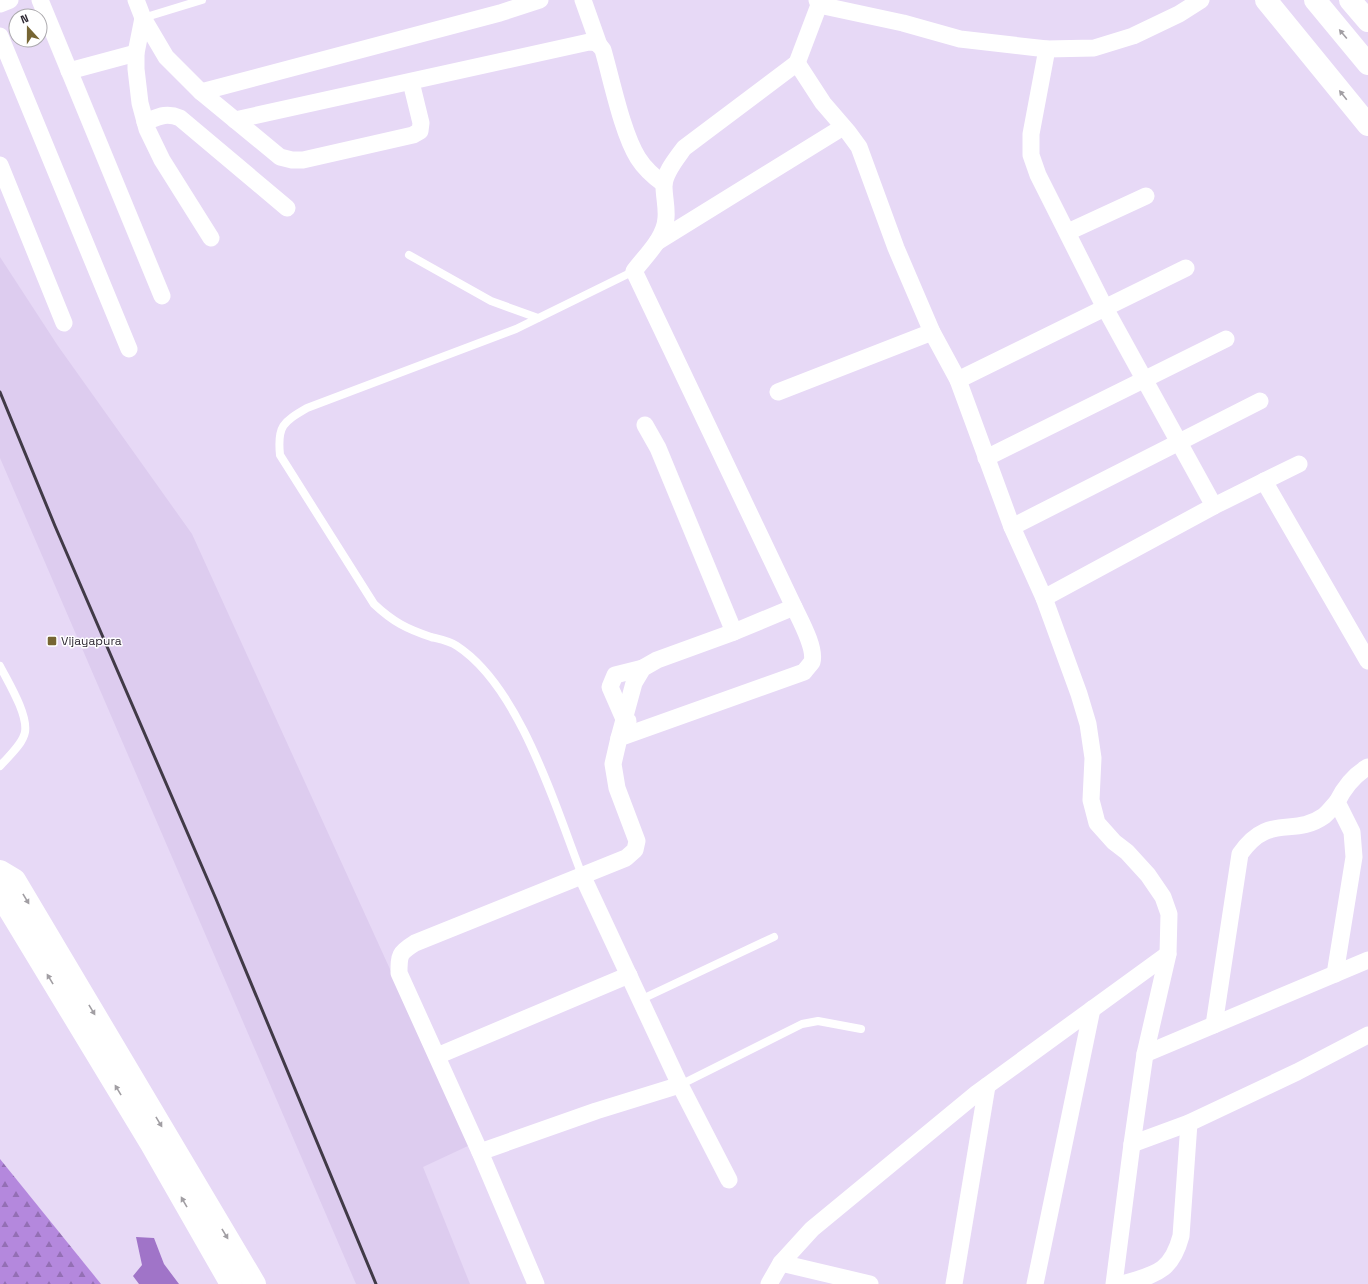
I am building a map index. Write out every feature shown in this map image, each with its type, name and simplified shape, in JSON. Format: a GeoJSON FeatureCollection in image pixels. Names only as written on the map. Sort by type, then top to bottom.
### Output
{"type":"FeatureCollection","features":[{"type":"Feature","properties":{"kind":"main road"},"geometry":{"type":"LineString","coordinates":[[1266,0],[1368,125]]}},
{"type":"Feature","properties":{"kind":"main road"},"geometry":{"type":"LineString","coordinates":[[1315,0],[1368,64]]}},
{"type":"Feature","properties":{"kind":"main road"},"geometry":{"type":"LineString","coordinates":[[1350,0],[1368,21]]}},
{"type":"Feature","properties":{"kind":"main road"},"geometry":{"type":"LineString","coordinates":[[0,871],[15,880],[255,1284]]}},
{"type":"Feature","properties":{"kind":"main road"},"geometry":{"type":"LineString","coordinates":[[0,892],[5,903],[151,1144],[231,1284]]}},
{"type":"Feature","properties":{"kind":"street"},"geometry":{"type":"LineString","coordinates":[[0,4],[10,0]]}},
{"type":"Feature","properties":{"kind":"street"},"geometry":{"type":"LineString","coordinates":[[40,0],[162,296]]}},
{"type":"Feature","properties":{"kind":"street"},"geometry":{"type":"LineString","coordinates":[[136,0],[143,18],[166,57],[201,92],[280,157],[292,160],[303,160],[413,135],[420,131],[421,123],[411,82]]}},
{"type":"Feature","properties":{"kind":"street"},"geometry":{"type":"LineString","coordinates":[[201,92],[500,13],[540,0]]}},
{"type":"Feature","properties":{"kind":"street"},"geometry":{"type":"LineString","coordinates":[[583,0],[603,50],[626,130],[638,158],[652,175],[664,184]]}},
{"type":"Feature","properties":{"kind":"street"},"geometry":{"type":"LineString","coordinates":[[619,738],[804,672],[812,662],[812,653],[794,607],[634,271],[657,242],[666,218],[664,184],[673,164],[684,148],[797,63],[818,2],[960,39],[1047,49],[1094,48],[1133,36],[1178,14],[1201,0]]}},
{"type":"Feature","properties":{"kind":"street"},"geometry":{"type":"LineString","coordinates":[[143,18],[136,53],[140,103],[145,122],[159,155],[212,238]]}},
{"type":"Feature","properties":{"kind":"street"},"geometry":{"type":"LineString","coordinates":[[0,36],[130,349]]}},
{"type":"Feature","properties":{"kind":"street"},"geometry":{"type":"LineString","coordinates":[[235,120],[589,42],[600,44]]}},
{"type":"Feature","properties":{"kind":"street"},"geometry":{"type":"LineString","coordinates":[[1047,49],[1031,134],[1031,155],[1038,174],[1106,308],[1214,506]]}},
{"type":"Feature","properties":{"kind":"street"},"geometry":{"type":"LineString","coordinates":[[69,71],[136,53]]}},
{"type":"Feature","properties":{"kind":"street"},"geometry":{"type":"LineString","coordinates":[[797,63],[823,104],[859,147],[866,162],[896,248],[932,332],[958,380],[1012,527],[1044,598],[1079,694],[1088,724],[1093,758],[1091,800],[1098,823],[1114,842],[1127,852],[1148,875],[1163,897],[1169,914],[1168,954],[1145,1054],[1114,1284]]}},
{"type":"Feature","properties":{"kind":"street"},"geometry":{"type":"LineString","coordinates":[[145,122],[172,114],[180,118],[287,208]]}},
{"type":"Feature","properties":{"kind":"street"},"geometry":{"type":"LineString","coordinates":[[657,242],[843,127]]}},
{"type":"Feature","properties":{"kind":"street"},"geometry":{"type":"LineString","coordinates":[[0,165],[64,323]]}},
{"type":"Feature","properties":{"kind":"street"},"geometry":{"type":"LineString","coordinates":[[1068,232],[1146,196]]}},
{"type":"Feature","properties":{"kind":"street"},"geometry":{"type":"LineString","coordinates":[[958,380],[1186,268]]}},
{"type":"Feature","properties":{"kind":"street"},"geometry":{"type":"LineString","coordinates":[[778,392],[932,332]]}},
{"type":"Feature","properties":{"kind":"street"},"geometry":{"type":"LineString","coordinates":[[986,458],[1226,339]]}},
{"type":"Feature","properties":{"kind":"street"},"geometry":{"type":"LineString","coordinates":[[1012,527],[1179,444],[1260,401]]}},
{"type":"Feature","properties":{"kind":"street"},"geometry":{"type":"LineString","coordinates":[[645,425],[658,448],[734,632]]}},
{"type":"Feature","properties":{"kind":"street"},"geometry":{"type":"LineString","coordinates":[[1044,598],[1214,506],[1299,464]]}},
{"type":"Feature","properties":{"kind":"street"},"geometry":{"type":"LineString","coordinates":[[1264,481],[1368,661]]}},
{"type":"Feature","properties":{"kind":"street"},"geometry":{"type":"LineString","coordinates":[[536,1284],[480,1152],[399,973],[399,956],[415,943],[626,858],[635,850],[636,841],[617,788],[613,764],[634,683],[643,668],[657,660],[734,632],[794,607]]}},
{"type":"Feature","properties":{"kind":"street"},"geometry":{"type":"LineString","coordinates":[[624,719],[641,730]]}},
{"type":"Feature","properties":{"kind":"street"},"geometry":{"type":"LineString","coordinates":[[1214,1025],[1240,854],[1248,843],[1259,834],[1269,829],[1306,824],[1324,816],[1337,802],[1345,787],[1368,767]]}},
{"type":"Feature","properties":{"kind":"street"},"geometry":{"type":"LineString","coordinates":[[1335,974],[1354,857],[1352,832],[1337,802]]}},
{"type":"Feature","properties":{"kind":"street"},"geometry":{"type":"LineString","coordinates":[[582,875],[680,1085],[730,1180]]}},
{"type":"Feature","properties":{"kind":"street"},"geometry":{"type":"LineString","coordinates":[[769,1284],[781,1263],[812,1229],[987,1086],[1168,954]]}},
{"type":"Feature","properties":{"kind":"street"},"geometry":{"type":"LineString","coordinates":[[1145,1054],[1368,960]]}},
{"type":"Feature","properties":{"kind":"street"},"geometry":{"type":"LineString","coordinates":[[437,1056],[629,975]]}},
{"type":"Feature","properties":{"kind":"street"},"geometry":{"type":"LineString","coordinates":[[1035,1284],[1092,1009]]}},
{"type":"Feature","properties":{"kind":"street"},"geometry":{"type":"LineString","coordinates":[[1132,1144],[1189,1123],[1297,1072],[1368,1035]]}},
{"type":"Feature","properties":{"kind":"street"},"geometry":{"type":"LineString","coordinates":[[480,1152],[596,1111],[680,1085]]}},
{"type":"Feature","properties":{"kind":"street"},"geometry":{"type":"LineString","coordinates":[[954,1284],[987,1086]]}},
{"type":"Feature","properties":{"kind":"street"},"geometry":{"type":"LineString","coordinates":[[1122,1284],[1160,1272],[1177,1253],[1181,1236],[1189,1123]]}},
{"type":"Feature","properties":{"kind":"street"},"geometry":{"type":"LineString","coordinates":[[781,1263],[870,1284]]}},
{"type":"Feature","properties":{"kind":"lane"},"geometry":{"type":"LineString","coordinates":[[143,18],[202,0]]}},
{"type":"Feature","properties":{"kind":"lane"},"geometry":{"type":"LineString","coordinates":[[409,255],[491,301],[538,318]]}},
{"type":"Feature","properties":{"kind":"lane"},"geometry":{"type":"LineString","coordinates":[[582,875],[536,756],[504,695],[485,670],[456,645],[410,630],[389,619],[374,604],[280,455],[278,437],[288,419],[307,408],[516,329],[634,271]]}},
{"type":"Feature","properties":{"kind":"lane"},"geometry":{"type":"LineString","coordinates":[[0,666],[25,722],[25,733],[19,744],[0,766]]}},
{"type":"Feature","properties":{"kind":"lane"},"geometry":{"type":"LineString","coordinates":[[640,1000],[774,937]]}},
{"type":"Feature","properties":{"kind":"lane"},"geometry":{"type":"LineString","coordinates":[[680,1085],[802,1024],[818,1021],[861,1029]]}},
{"type":"Feature","properties":{"kind":"shaded area"},"geometry":{"type":"Polygon","coordinates":[[[0,257],[58,346],[192,534],[470,1145],[423,1167],[470,1284],[356,1284],[0,458],[0,257]]]}},
{"type":"Feature","properties":{"kind":"shaded area"},"geometry":{"type":"Polygon","coordinates":[[[136,1237],[154,1238],[164,1264],[179,1284],[139,1284],[133,1276],[142,1265],[136,1237]]]}},
{"type":"Feature","properties":{"kind":"green space"},"geometry":{"type":"Polygon","coordinates":[[[0,1159],[101,1284],[0,1284],[0,1159]]]}},
{"type":"Feature","properties":{"kind":"railway"},"geometry":{"type":"LineString","coordinates":[[0,392],[55,526],[216,899],[376,1284]]}},
{"type":"Feature","properties":{"kind":"place","name":"Vijayapura"},"geometry":{"type":"Point","coordinates":[52,641]}}]}
